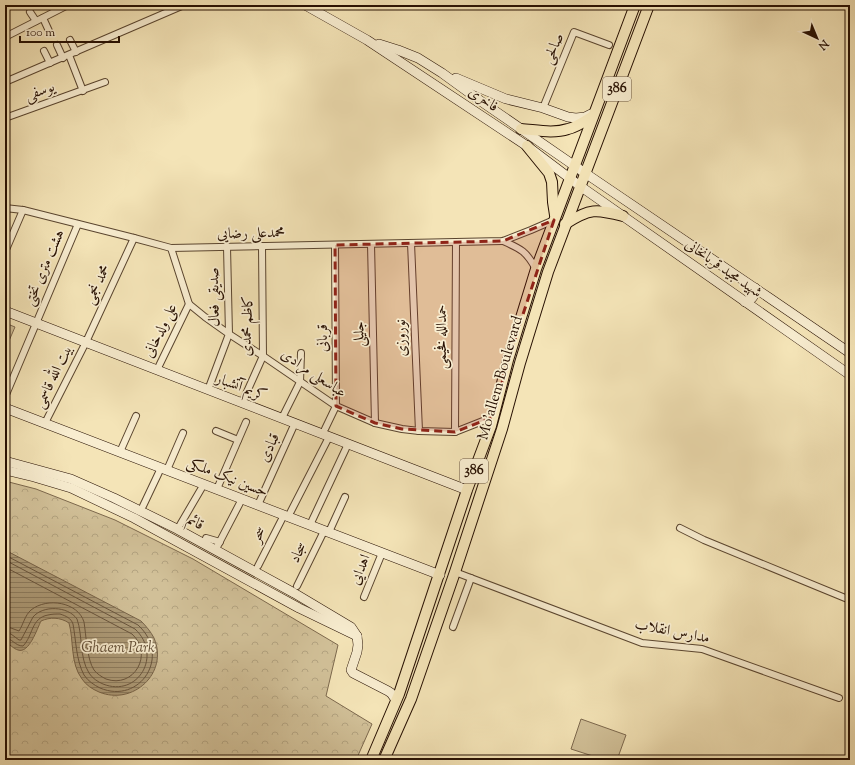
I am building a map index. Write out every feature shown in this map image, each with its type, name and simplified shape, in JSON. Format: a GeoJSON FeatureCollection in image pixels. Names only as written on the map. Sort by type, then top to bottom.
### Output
{"type":"FeatureCollection","features":[{"type":"Feature","properties":{"kind":"main road","name":"فاخری"},"geometry":{"type":"LineString","coordinates":[[305,5],[367,40],[527,146],[580,186]]}},
{"type":"Feature","properties":{"kind":"main road","name":"Mo'allem Boulevard"},"geometry":{"type":"LineString","coordinates":[[371,760],[396,700],[491,426],[508,360],[536,268],[635,5]]}},
{"type":"Feature","properties":{"kind":"main road","name":"Mo'allem Boulevard"},"geometry":{"type":"LineString","coordinates":[[384,760],[411,699],[455,572],[502,429],[520,363],[548,272],[649,5]]}},
{"type":"Feature","properties":{"kind":"main road","name":"فاخری"},"geometry":{"type":"LineString","coordinates":[[367,40],[418,58],[575,165]]}},
{"type":"Feature","properties":{"kind":"main road"},"geometry":{"type":"LineString","coordinates":[[442,73],[506,99],[543,108],[568,117],[585,117],[594,114]]}},
{"type":"Feature","properties":{"kind":"main road"},"geometry":{"type":"LineString","coordinates":[[521,129],[560,131],[574,127],[594,114]]}},
{"type":"Feature","properties":{"kind":"main road"},"geometry":{"type":"LineString","coordinates":[[527,146],[549,173],[552,182],[554,218]]}},
{"type":"Feature","properties":{"kind":"main road","name":"شهید مجید قربانخانی"},"geometry":{"type":"LineString","coordinates":[[575,165],[850,353]]}},
{"type":"Feature","properties":{"kind":"main road","name":"شهید مجید قربانخانی"},"geometry":{"type":"LineString","coordinates":[[580,186],[850,375]]}},
{"type":"Feature","properties":{"kind":"main road"},"geometry":{"type":"LineString","coordinates":[[565,224],[587,212],[596,211],[623,216]]}},
{"type":"Feature","properties":{"kind":"main road"},"geometry":{"type":"LineString","coordinates":[[746,302],[754,295],[755,288]]}},
{"type":"Feature","properties":{"kind":"main road"},"geometry":{"type":"LineString","coordinates":[[759,312],[768,297]]}},
{"type":"Feature","properties":{"kind":"main road"},"geometry":{"type":"LineString","coordinates":[[772,321],[771,314],[775,308],[782,306]]}},
{"type":"Feature","properties":{"kind":"main road","name":"کریم آتشبار"},"geometry":{"type":"LineString","coordinates":[[5,311],[295,424],[327,433],[348,444],[468,490]]}},
{"type":"Feature","properties":{"kind":"main road","name":"حسین نیک ملکی"},"geometry":{"type":"LineString","coordinates":[[5,408],[440,575]]}},
{"type":"Feature","properties":{"kind":"main road","name":"قائم"},"geometry":{"type":"LineString","coordinates":[[5,461],[71,479],[177,529],[294,593],[351,627],[357,636]]}},
{"type":"Feature","properties":{"kind":"main road","name":"قائم"},"geometry":{"type":"LineString","coordinates":[[5,470],[71,488],[134,518],[299,608],[357,636]]}},
{"type":"Feature","properties":{"kind":"main road"},"geometry":{"type":"LineString","coordinates":[[357,636],[357,652],[351,670],[353,673],[388,691],[396,700]]}},
{"type":"Feature","properties":{"kind":"street"},"geometry":{"type":"LineString","coordinates":[[51,5],[54,12]]}},
{"type":"Feature","properties":{"kind":"street"},"geometry":{"type":"LineString","coordinates":[[5,37],[68,5]]}},
{"type":"Feature","properties":{"kind":"street"},"geometry":{"type":"LineString","coordinates":[[5,82],[184,5]]}},
{"type":"Feature","properties":{"kind":"street"},"geometry":{"type":"LineString","coordinates":[[30,12],[36,21]]}},
{"type":"Feature","properties":{"kind":"street"},"geometry":{"type":"LineString","coordinates":[[43,18],[49,31]]}},
{"type":"Feature","properties":{"kind":"street","name":"صالحی"},"geometry":{"type":"LineString","coordinates":[[543,108],[574,32],[609,45]]}},
{"type":"Feature","properties":{"kind":"street"},"geometry":{"type":"LineString","coordinates":[[70,40],[76,52]]}},
{"type":"Feature","properties":{"kind":"street"},"geometry":{"type":"LineString","coordinates":[[57,45],[62,58]]}},
{"type":"Feature","properties":{"kind":"street"},"geometry":{"type":"LineString","coordinates":[[44,51],[50,63]]}},
{"type":"Feature","properties":{"kind":"street"},"geometry":{"type":"LineString","coordinates":[[69,55],[83,91]]}},
{"type":"Feature","properties":{"kind":"street","name":"یوسفی"},"geometry":{"type":"LineString","coordinates":[[5,118],[105,82]]}},
{"type":"Feature","properties":{"kind":"street","name":"محمدعلی رضایی"},"geometry":{"type":"LineString","coordinates":[[5,208],[23,210],[171,248],[503,241]]}},
{"type":"Feature","properties":{"kind":"street"},"geometry":{"type":"LineString","coordinates":[[5,252],[23,210]]}},
{"type":"Feature","properties":{"kind":"street"},"geometry":{"type":"LineString","coordinates":[[503,241],[531,230],[554,218]]}},
{"type":"Feature","properties":{"kind":"street","name":"هشت متری تختی"},"geometry":{"type":"LineString","coordinates":[[5,397],[78,224]]}},
{"type":"Feature","properties":{"kind":"street","name":"محمد نجمی"},"geometry":{"type":"LineString","coordinates":[[86,342],[134,238]]}},
{"type":"Feature","properties":{"kind":"street"},"geometry":{"type":"LineString","coordinates":[[503,241],[520,248],[530,258],[536,268]]}},
{"type":"Feature","properties":{"kind":"street","name":"حمدالله فخیمی"},"geometry":{"type":"LineString","coordinates":[[455,432],[456,242]]}},
{"type":"Feature","properties":{"kind":"street","name":"نوروزی"},"geometry":{"type":"LineString","coordinates":[[411,243],[419,432]]}},
{"type":"Feature","properties":{"kind":"street","name":"جلیلی"},"geometry":{"type":"LineString","coordinates":[[371,244],[375,423]]}},
{"type":"Feature","properties":{"kind":"street","name":"قربانی"},"geometry":{"type":"LineString","coordinates":[[327,433],[336,406],[335,245]]}},
{"type":"Feature","properties":{"kind":"street","name":"کاظم محمدی"},"geometry":{"type":"LineString","coordinates":[[242,403],[263,356],[262,246]]}},
{"type":"Feature","properties":{"kind":"street","name":"صدیقی فعال"},"geometry":{"type":"LineString","coordinates":[[208,390],[229,334],[227,247]]}},
{"type":"Feature","properties":{"kind":"street"},"geometry":{"type":"LineString","coordinates":[[171,248],[189,304]]}},
{"type":"Feature","properties":{"kind":"street","name":"عباسعلی مرادی"},"geometry":{"type":"LineString","coordinates":[[189,304],[229,334],[336,406],[375,423],[419,432],[455,432],[493,417]]}},
{"type":"Feature","properties":{"kind":"street","name":"علی ولدخانی"},"geometry":{"type":"LineString","coordinates":[[157,370],[189,304]]}},
{"type":"Feature","properties":{"kind":"street","name":"بیت الله قاسمی"},"geometry":{"type":"LineString","coordinates":[[45,423],[86,342]]}},
{"type":"Feature","properties":{"kind":"street"},"geometry":{"type":"LineString","coordinates":[[282,418],[300,382],[301,353]]}},
{"type":"Feature","properties":{"kind":"street"},"geometry":{"type":"LineString","coordinates":[[120,452],[136,416]]}},
{"type":"Feature","properties":{"kind":"street"},"geometry":{"type":"LineString","coordinates":[[216,489],[246,422]]}},
{"type":"Feature","properties":{"kind":"street","name":"قبادی"},"geometry":{"type":"LineString","coordinates":[[258,505],[295,424]]}},
{"type":"Feature","properties":{"kind":"street"},"geometry":{"type":"LineString","coordinates":[[216,431],[238,440]]}},
{"type":"Feature","properties":{"kind":"street"},"geometry":{"type":"LineString","coordinates":[[143,506],[183,433]]}},
{"type":"Feature","properties":{"kind":"street","name":"سحر"},"geometry":{"type":"LineString","coordinates":[[258,566],[286,516],[327,433]]}},
{"type":"Feature","properties":{"kind":"street"},"geometry":{"type":"LineString","coordinates":[[310,525],[348,444]]}},
{"type":"Feature","properties":{"kind":"street"},"geometry":{"type":"LineString","coordinates":[[180,525],[204,484]]}},
{"type":"Feature","properties":{"kind":"street","name":"سجاد"},"geometry":{"type":"LineString","coordinates":[[297,586],[345,497]]}},
{"type":"Feature","properties":{"kind":"street"},"geometry":{"type":"LineString","coordinates":[[206,538],[219,545],[242,499]]}},
{"type":"Feature","properties":{"kind":"street"},"geometry":{"type":"LineString","coordinates":[[680,528],[704,540],[850,600]]}},
{"type":"Feature","properties":{"kind":"street","name":"اهدایی"},"geometry":{"type":"LineString","coordinates":[[364,597],[382,553]]}},
{"type":"Feature","properties":{"kind":"street","name":"مدارس انقلاب"},"geometry":{"type":"LineString","coordinates":[[455,572],[642,643],[702,649],[839,698]]}},
{"type":"Feature","properties":{"kind":"street"},"geometry":{"type":"LineString","coordinates":[[453,627],[471,578]]}},
{"type":"Feature","properties":{"kind":"highlighted area"},"geometry":{"type":"Polygon","coordinates":[[[554,220],[508,360],[493,417],[455,432],[402,429],[375,423],[336,406],[335,245],[503,241],[554,220]]]}},
{"type":"Feature","properties":{"kind":"green space"},"geometry":{"type":"Polygon","coordinates":[[[5,323],[15,327],[5,350],[5,323]]]}},
{"type":"Feature","properties":{"kind":"green space","name":"Ghaem Park"},"geometry":{"type":"Polygon","coordinates":[[[5,481],[36,489],[115,520],[193,559],[338,645],[326,696],[372,724],[356,760],[5,760],[5,481]]]}},
{"type":"Feature","properties":{"kind":"green space"},"geometry":{"type":"Polygon","coordinates":[[[581,719],[626,735],[617,760],[605,760],[571,749],[581,719]]]}},
{"type":"Feature","properties":{"kind":"water"},"geometry":{"type":"Polygon","coordinates":[[[5,550],[141,621],[153,636],[157,651],[157,663],[152,674],[145,683],[135,690],[124,694],[112,695],[99,692],[89,687],[78,673],[74,659],[69,623],[59,619],[51,618],[41,621],[29,645],[22,650],[15,649],[5,641],[5,550]]]}}]}
